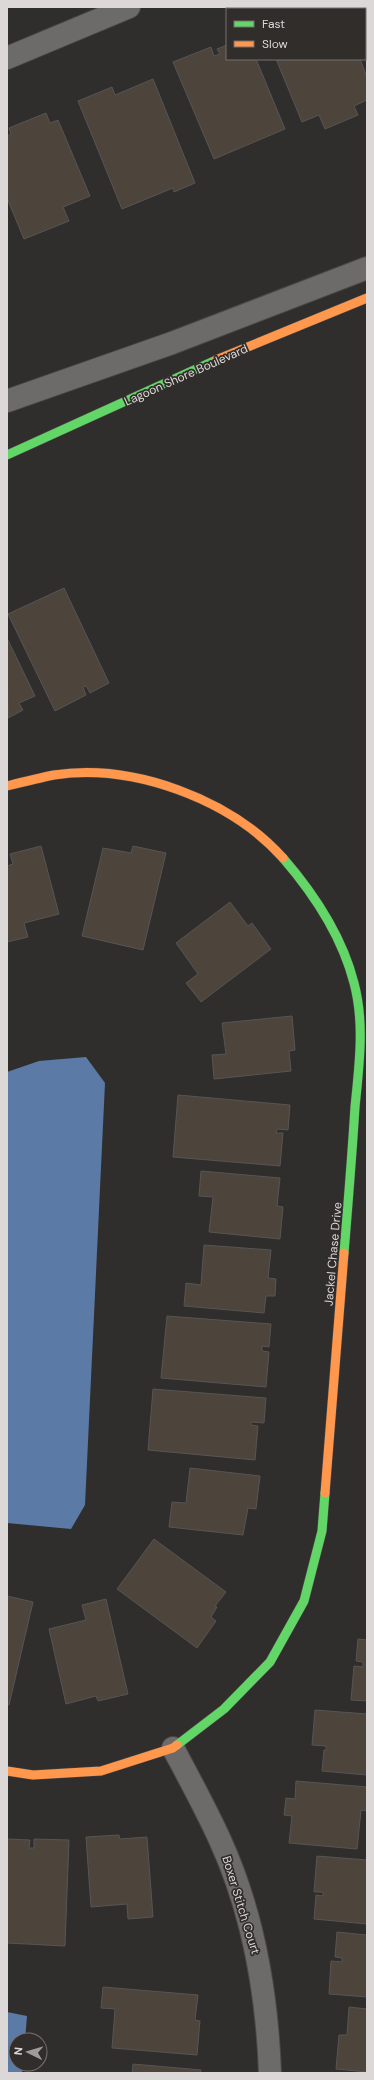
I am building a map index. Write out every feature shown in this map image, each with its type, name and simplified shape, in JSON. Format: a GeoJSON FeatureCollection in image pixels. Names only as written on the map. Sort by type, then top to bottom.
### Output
{"type":"FeatureCollection","features":[{"type":"Feature","properties":{"kind":"street"},"geometry":{"type":"LineString","coordinates":[[7,58],[130,7]]}},
{"type":"Feature","properties":{"kind":"street"},"geometry":{"type":"LineString","coordinates":[[7,401],[172,343],[367,268]]}},
{"type":"Feature","properties":{"kind":"street","name":"Lagoon Shore Boulevard"},"geometry":{"type":"LineString","coordinates":[[7,455],[204,365],[367,298]]}},
{"type":"Feature","properties":{"kind":"street","name":"Jackel Chase Drive"},"geometry":{"type":"LineString","coordinates":[[7,786],[29,779],[83,774],[140,778],[184,791],[230,814],[268,843],[290,863],[309,885],[325,912],[348,964],[358,1001],[360,1048],[360,1144],[322,1531],[304,1601],[270,1662],[224,1709],[173,1748],[101,1771],[33,1775],[7,1771]]}},
{"type":"Feature","properties":{"kind":"street","name":"Boxer Stitch Court"},"geometry":{"type":"LineString","coordinates":[[173,1748],[220,1840],[240,1894],[256,1950],[268,2026],[270,2073]]}},
{"type":"Feature","properties":{"kind":"water"},"geometry":{"type":"Polygon","coordinates":[[[86,1057],[105,1083],[85,1505],[71,1529],[7,1523],[7,1072],[39,1061],[86,1057]]]}},
{"type":"Feature","properties":{"kind":"water"},"geometry":{"type":"Polygon","coordinates":[[[7,2012],[27,2016],[26,2032],[8,2032],[8,2072],[22,2073],[7,2073],[7,2012]]]}},
{"type":"Feature","properties":{"kind":"building"},"geometry":{"type":"Polygon","coordinates":[[[338,7],[338,8],[308,8],[338,7]]]}},
{"type":"Feature","properties":{"kind":"building"},"geometry":{"type":"Polygon","coordinates":[[[367,7],[367,50],[366,8],[350,8],[367,7]]]}},
{"type":"Feature","properties":{"kind":"building"},"geometry":{"type":"Polygon","coordinates":[[[226,45],[226,60],[256,60],[285,129],[214,159],[173,62],[211,47],[214,56],[220,54],[217,49],[226,45]]]}},
{"type":"Feature","properties":{"kind":"building"},"geometry":{"type":"Polygon","coordinates":[[[276,60],[360,60],[367,77],[367,100],[354,106],[358,115],[325,129],[319,115],[302,122],[276,60]]]}},
{"type":"Feature","properties":{"kind":"building"},"geometry":{"type":"Polygon","coordinates":[[[153,79],[195,183],[174,192],[173,188],[122,209],[78,101],[112,87],[115,95],[153,79]]]}},
{"type":"Feature","properties":{"kind":"building"},"geometry":{"type":"Polygon","coordinates":[[[46,113],[50,123],[58,120],[90,196],[63,207],[69,221],[24,239],[7,198],[7,136],[11,134],[9,128],[46,113]]]}},
{"type":"Feature","properties":{"kind":"building"},"geometry":{"type":"Polygon","coordinates":[[[64,588],[109,683],[90,693],[86,686],[83,687],[86,695],[55,711],[8,614],[64,588]]]}},
{"type":"Feature","properties":{"kind":"building"},"geometry":{"type":"Polygon","coordinates":[[[7,638],[35,696],[19,703],[23,710],[8,718],[7,638]]]}},
{"type":"Feature","properties":{"kind":"building"},"geometry":{"type":"Polygon","coordinates":[[[41,846],[59,914],[24,923],[28,937],[7,942],[7,866],[13,864],[10,854],[41,846]]]}},
{"type":"Feature","properties":{"kind":"building"},"geometry":{"type":"Polygon","coordinates":[[[133,846],[166,853],[143,950],[82,936],[103,848],[131,853],[133,846]]]}},
{"type":"Feature","properties":{"kind":"building"},"geometry":{"type":"Polygon","coordinates":[[[230,902],[248,926],[252,923],[271,949],[201,1002],[186,983],[198,974],[176,943],[230,902]]]}},
{"type":"Feature","properties":{"kind":"building"},"geometry":{"type":"Polygon","coordinates":[[[292,1016],[295,1050],[289,1051],[291,1071],[214,1079],[212,1055],[226,1054],[222,1023],[292,1016]]]}},
{"type":"Feature","properties":{"kind":"building"},"geometry":{"type":"Polygon","coordinates":[[[178,1095],[290,1105],[288,1130],[277,1129],[276,1133],[283,1133],[280,1166],[173,1157],[178,1095]]]}},
{"type":"Feature","properties":{"kind":"building"},"geometry":{"type":"Polygon","coordinates":[[[201,1171],[280,1178],[277,1206],[283,1207],[280,1239],[209,1232],[213,1197],[199,1196],[201,1171]]]}},
{"type":"Feature","properties":{"kind":"building"},"geometry":{"type":"Polygon","coordinates":[[[204,1245],[271,1250],[268,1278],[276,1279],[275,1296],[266,1296],[264,1313],[184,1306],[186,1283],[201,1285],[204,1245]]]}},
{"type":"Feature","properties":{"kind":"building"},"geometry":{"type":"Polygon","coordinates":[[[167,1316],[271,1324],[269,1347],[262,1346],[262,1351],[269,1352],[266,1387],[161,1378],[167,1316]]]}},
{"type":"Feature","properties":{"kind":"building"},"geometry":{"type":"Polygon","coordinates":[[[153,1389],[266,1398],[264,1423],[251,1422],[251,1425],[258,1426],[255,1460],[148,1450],[153,1389]]]}},
{"type":"Feature","properties":{"kind":"building"},"geometry":{"type":"Polygon","coordinates":[[[190,1468],[260,1476],[256,1509],[248,1508],[243,1535],[169,1527],[172,1502],[186,1503],[190,1468]]]}},
{"type":"Feature","properties":{"kind":"building"},"geometry":{"type":"Polygon","coordinates":[[[154,1539],[226,1592],[215,1606],[217,1607],[211,1617],[216,1621],[197,1648],[117,1589],[154,1539]]]}},
{"type":"Feature","properties":{"kind":"building"},"geometry":{"type":"Polygon","coordinates":[[[7,1596],[33,1602],[9,1705],[7,1704],[7,1596]]]}},
{"type":"Feature","properties":{"kind":"building"},"geometry":{"type":"Polygon","coordinates":[[[106,1599],[128,1694],[98,1701],[96,1696],[66,1704],[49,1629],[86,1620],[82,1605],[106,1599]]]}},
{"type":"Feature","properties":{"kind":"building"},"geometry":{"type":"Polygon","coordinates":[[[358,1639],[367,1640],[367,1701],[351,1700],[354,1666],[363,1667],[363,1662],[356,1661],[358,1639]]]}},
{"type":"Feature","properties":{"kind":"building"},"geometry":{"type":"Polygon","coordinates":[[[315,1710],[367,1714],[367,1775],[322,1771],[324,1750],[326,1750],[326,1746],[312,1745],[315,1710]]]}},
{"type":"Feature","properties":{"kind":"building"},"geometry":{"type":"Polygon","coordinates":[[[296,1781],[367,1787],[367,1811],[361,1810],[357,1849],[289,1843],[292,1816],[284,1815],[286,1798],[295,1799],[296,1781]]]}},
{"type":"Feature","properties":{"kind":"building"},"geometry":{"type":"Polygon","coordinates":[[[119,1835],[120,1839],[147,1837],[153,1917],[128,1919],[127,1904],[91,1907],[86,1837],[119,1835]]]}},
{"type":"Feature","properties":{"kind":"building"},"geometry":{"type":"Polygon","coordinates":[[[7,1839],[30,1840],[29,1848],[34,1848],[34,1839],[69,1840],[65,1946],[7,1943],[7,1839]]]}},
{"type":"Feature","properties":{"kind":"building"},"geometry":{"type":"Polygon","coordinates":[[[317,1856],[367,1860],[367,1924],[314,1919],[316,1895],[323,1896],[323,1892],[314,1892],[317,1856]]]}},
{"type":"Feature","properties":{"kind":"building"},"geometry":{"type":"Polygon","coordinates":[[[337,1932],[367,1935],[367,1997],[329,1994],[331,1961],[342,1962],[342,1958],[335,1957],[337,1932]]]}},
{"type":"Feature","properties":{"kind":"building"},"geometry":{"type":"Polygon","coordinates":[[[103,1987],[198,1995],[195,2020],[200,2021],[197,2055],[112,2048],[115,2009],[101,2008],[103,1987]]]}},
{"type":"Feature","properties":{"kind":"building"},"geometry":{"type":"Polygon","coordinates":[[[349,2007],[367,2009],[367,2072],[336,2069],[339,2035],[347,2035],[349,2007]]]}},
{"type":"Feature","properties":{"kind":"building"},"geometry":{"type":"Polygon","coordinates":[[[133,2064],[201,2070],[200,2073],[132,2073],[133,2064]]]}},
{"type":"Feature","properties":{"kind":"traffic: fast"},"geometry":{"type":"LineString","coordinates":[[7,455],[216,360]]}},
{"type":"Feature","properties":{"kind":"traffic: fast"},"geometry":{"type":"LineString","coordinates":[[283,858],[316,901],[335,933],[349,966],[357,998],[360,1045],[344,1253]]}},
{"type":"Feature","properties":{"kind":"traffic: fast"},"geometry":{"type":"LineString","coordinates":[[177,1745],[224,1709],[270,1662],[304,1601],[322,1531],[325,1493]]}},
{"type":"Feature","properties":{"kind":"traffic: slow"},"geometry":{"type":"LineString","coordinates":[[216,360],[367,298]]}},
{"type":"Feature","properties":{"kind":"traffic: slow"},"geometry":{"type":"LineString","coordinates":[[7,786],[54,775],[84,773],[116,775],[147,780],[178,790],[208,803],[236,818],[261,837],[283,858]]}},
{"type":"Feature","properties":{"kind":"traffic: slow"},"geometry":{"type":"LineString","coordinates":[[325,1493],[344,1253]]}},
{"type":"Feature","properties":{"kind":"traffic: slow"},"geometry":{"type":"LineString","coordinates":[[7,1771],[33,1775],[101,1771],[173,1748],[177,1745]]}}]}
